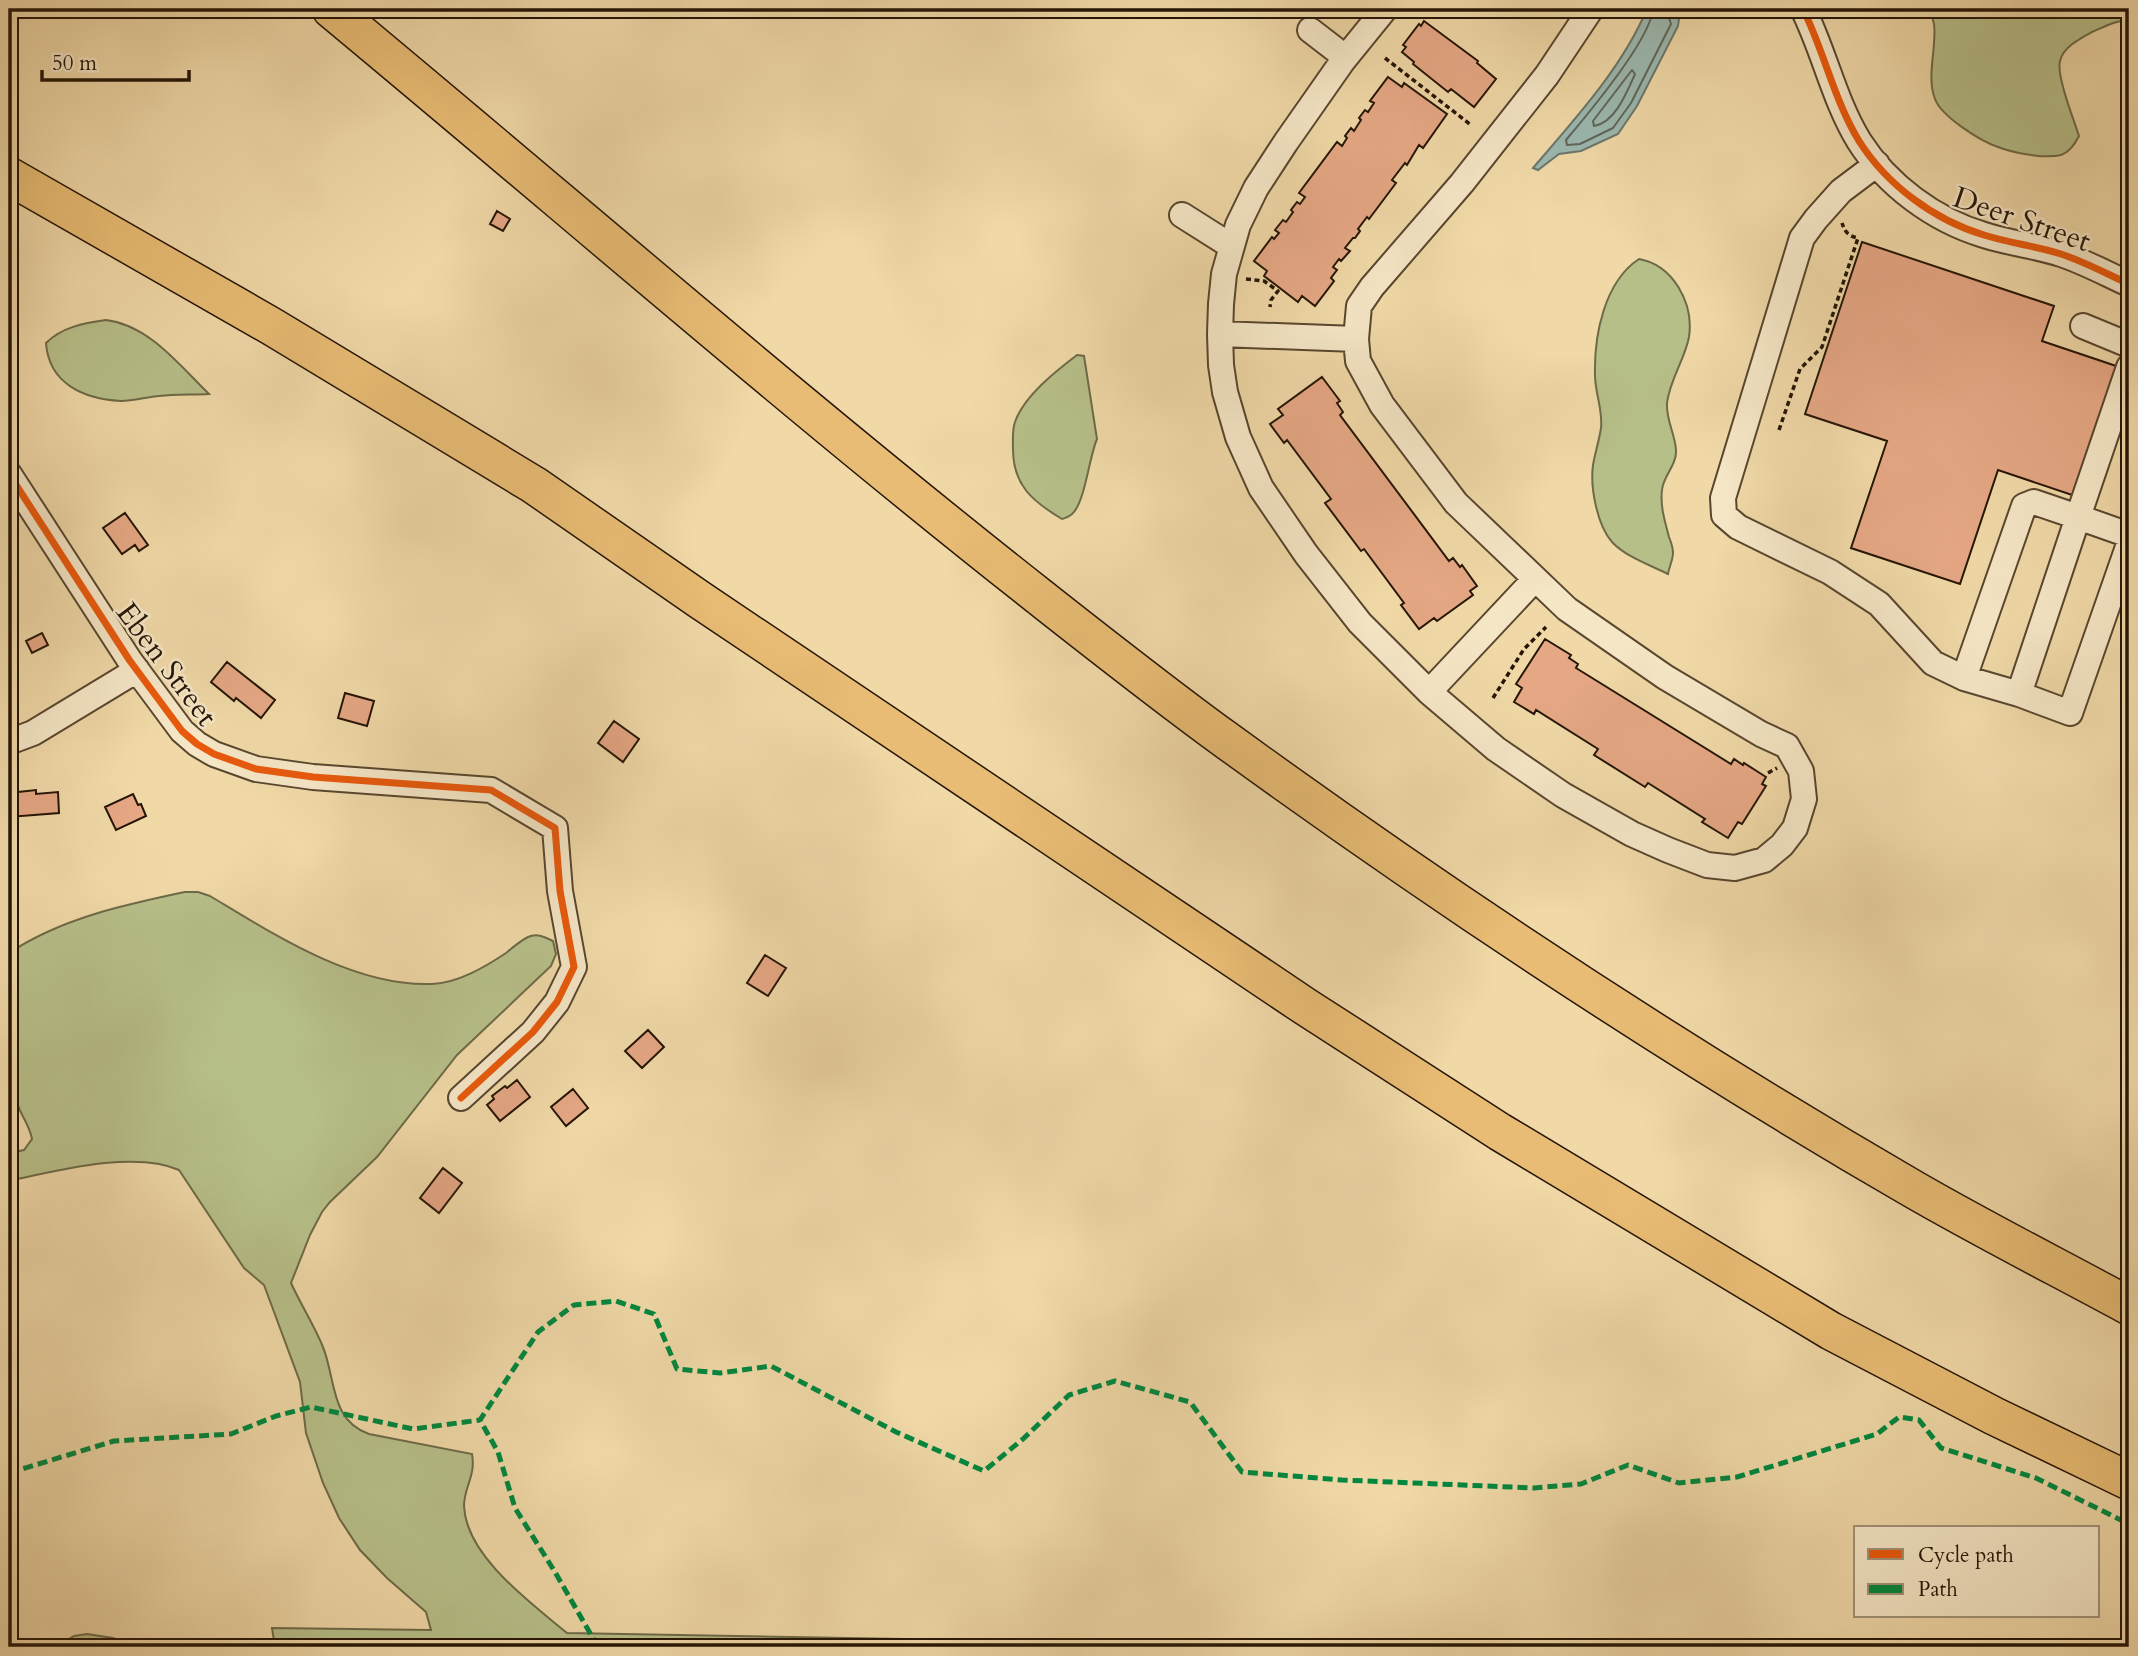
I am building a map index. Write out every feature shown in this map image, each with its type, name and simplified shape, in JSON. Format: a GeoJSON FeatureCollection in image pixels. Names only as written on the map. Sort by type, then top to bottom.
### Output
{"type":"FeatureCollection","features":[{"type":"Feature","properties":{"kind":"highway"},"geometry":{"type":"LineString","coordinates":[[331,9],[656,284],[920,502],[1230,743],[1434,887],[1577,983],[1713,1069],[1916,1191],[2129,1306]]}},
{"type":"Feature","properties":{"kind":"highway"},"geometry":{"type":"LineString","coordinates":[[9,176],[271,326],[534,485],[700,600],[1295,999],[1500,1132],[1831,1331],[1994,1416],[2129,1481]]}},
{"type":"Feature","properties":{"kind":"street"},"geometry":{"type":"LineString","coordinates":[[1385,9],[1345,57],[1256,188],[1238,225],[1224,275],[1220,334],[1221,365],[1230,413],[1238,437],[1261,488],[1306,554],[1360,623],[1429,692],[1496,749],[1563,795],[1632,834],[1707,865],[1735,868],[1764,860],[1782,845],[1795,828],[1804,799],[1801,771],[1787,746],[1761,734],[1665,677],[1567,609],[1456,503],[1402,434],[1382,405],[1358,361],[1356,339],[1359,306],[1372,286],[1462,183],[1547,75],[1591,9]]}},
{"type":"Feature","properties":{"kind":"street","name":"Deer Street"},"geometry":{"type":"LineString","coordinates":[[1803,9],[1859,140],[1877,164],[1909,195],[1954,223],[1995,238],[2064,255],[2129,284]]}},
{"type":"Feature","properties":{"kind":"street"},"geometry":{"type":"LineString","coordinates":[[1310,30],[1345,57]]}},
{"type":"Feature","properties":{"kind":"street"},"geometry":{"type":"LineString","coordinates":[[1877,164],[1841,191],[1815,219],[1802,238],[1723,498],[1724,515],[1738,527],[1830,572],[1879,604],[1933,663],[1964,678],[2070,713],[2129,544]]}},
{"type":"Feature","properties":{"kind":"street"},"geometry":{"type":"LineString","coordinates":[[1182,215],[1231,246]]}},
{"type":"Feature","properties":{"kind":"street"},"geometry":{"type":"LineString","coordinates":[[2083,326],[2129,345]]}},
{"type":"Feature","properties":{"kind":"street"},"geometry":{"type":"LineString","coordinates":[[1220,334],[1356,339]]}},
{"type":"Feature","properties":{"kind":"street"},"geometry":{"type":"LineString","coordinates":[[2019,694],[2129,368]]}},
{"type":"Feature","properties":{"kind":"street","name":"Eben Street"},"geometry":{"type":"LineString","coordinates":[[9,474],[137,670],[182,731],[197,744],[214,754],[256,769],[313,777],[491,790],[555,828],[560,891],[574,967],[557,1002],[533,1032],[461,1098]]}},
{"type":"Feature","properties":{"kind":"street"},"geometry":{"type":"LineString","coordinates":[[1964,678],[2024,506],[2034,502],[2129,535]]}},
{"type":"Feature","properties":{"kind":"street"},"geometry":{"type":"LineString","coordinates":[[1429,692],[1535,579]]}},
{"type":"Feature","properties":{"kind":"street"},"geometry":{"type":"LineString","coordinates":[[9,742],[33,733],[137,670]]}},
{"type":"Feature","properties":{"kind":"path"},"geometry":{"type":"LineString","coordinates":[[1385,58],[1471,125]]}},
{"type":"Feature","properties":{"kind":"path"},"geometry":{"type":"LineString","coordinates":[[1779,430],[1801,369],[1822,346],[1858,238],[1844,231],[1841,222],[1843,215]]}},
{"type":"Feature","properties":{"kind":"path"},"geometry":{"type":"LineString","coordinates":[[1237,278],[1264,281],[1278,291],[1270,307]]}},
{"type":"Feature","properties":{"kind":"path"},"geometry":{"type":"LineString","coordinates":[[1493,698],[1524,649],[1546,627]]}},
{"type":"Feature","properties":{"kind":"green space"},"geometry":{"type":"Polygon","coordinates":[[[1929,9],[2129,9],[2129,20],[2115,22],[2092,32],[2065,51],[2059,68],[2079,136],[2067,152],[2047,156],[2020,153],[1990,144],[1962,127],[1939,106],[1931,81],[1935,33],[1929,9]]]}},
{"type":"Feature","properties":{"kind":"green space"},"geometry":{"type":"Polygon","coordinates":[[[1639,259],[1662,269],[1671,277],[1684,299],[1690,324],[1687,345],[1667,403],[1676,450],[1663,485],[1662,496],[1663,514],[1673,551],[1668,574],[1631,556],[1612,542],[1602,526],[1593,484],[1593,465],[1601,421],[1595,375],[1599,327],[1617,281],[1639,259]]]}},
{"type":"Feature","properties":{"kind":"green space"},"geometry":{"type":"Polygon","coordinates":[[[106,320],[122,323],[150,338],[209,394],[165,395],[121,401],[94,397],[71,387],[54,369],[46,343],[66,329],[106,320]]]}},
{"type":"Feature","properties":{"kind":"green space"},"geometry":{"type":"Polygon","coordinates":[[[1077,355],[1084,356],[1097,439],[1080,500],[1072,514],[1062,519],[1026,491],[1016,473],[1013,432],[1019,412],[1033,394],[1077,355]]]}},
{"type":"Feature","properties":{"kind":"green space"},"geometry":{"type":"Polygon","coordinates":[[[185,892],[210,896],[316,956],[374,977],[403,983],[432,984],[452,981],[489,964],[528,937],[538,935],[553,941],[556,954],[551,966],[457,1055],[377,1157],[322,1212],[291,1283],[323,1347],[336,1398],[347,1419],[356,1428],[369,1434],[472,1454],[472,1469],[464,1506],[476,1543],[519,1593],[567,1633],[1248,1647],[275,1647],[272,1628],[431,1630],[426,1612],[360,1550],[339,1518],[323,1483],[306,1433],[300,1382],[264,1285],[244,1268],[179,1170],[161,1164],[118,1162],[9,1181],[9,1153],[24,1150],[32,1139],[18,1107],[9,1062],[9,953],[50,931],[94,914],[185,892]]]}},
{"type":"Feature","properties":{"kind":"green space"},"geometry":{"type":"Polygon","coordinates":[[[87,1634],[113,1638],[136,1647],[55,1647],[74,1636],[87,1634]]]}},
{"type":"Feature","properties":{"kind":"water"},"geometry":{"type":"Polygon","coordinates":[[[1647,9],[1674,9],[1679,19],[1678,26],[1637,106],[1618,134],[1581,151],[1559,154],[1538,170],[1533,168],[1611,72],[1637,31],[1647,9]]]}},
{"type":"Feature","properties":{"kind":"building"},"geometry":{"type":"Polygon","coordinates":[[[1424,21],[1478,61],[1477,63],[1496,79],[1474,107],[1451,89],[1448,92],[1402,52],[1406,47],[1403,45],[1424,21]]]}},
{"type":"Feature","properties":{"kind":"building"},"geometry":{"type":"Polygon","coordinates":[[[1388,77],[1402,87],[1404,83],[1447,114],[1423,148],[1419,145],[1407,165],[1405,163],[1392,180],[1396,183],[1369,219],[1367,217],[1358,229],[1360,231],[1345,248],[1350,251],[1333,267],[1337,270],[1331,278],[1334,281],[1315,306],[1302,296],[1298,302],[1264,276],[1267,271],[1254,261],[1272,237],[1274,239],[1279,233],[1275,230],[1283,220],[1286,222],[1297,202],[1300,204],[1305,197],[1299,193],[1337,142],[1342,146],[1351,128],[1354,131],[1361,120],[1359,118],[1365,110],[1368,112],[1374,103],[1370,101],[1388,77]]]}},
{"type":"Feature","properties":{"kind":"building"},"geometry":{"type":"Polygon","coordinates":[[[497,211],[510,219],[503,231],[490,224],[497,211]]]}},
{"type":"Feature","properties":{"kind":"building"},"geometry":{"type":"Polygon","coordinates":[[[1862,242],[2054,306],[2042,341],[2122,368],[2078,497],[1998,470],[1960,584],[1851,548],[1887,441],[1805,414],[1862,242]]]}},
{"type":"Feature","properties":{"kind":"building"},"geometry":{"type":"Polygon","coordinates":[[[1322,377],[1340,401],[1337,403],[1343,412],[1340,415],[1449,561],[1453,558],[1460,567],[1462,565],[1477,586],[1470,591],[1473,595],[1437,621],[1434,618],[1419,629],[1401,605],[1404,603],[1364,549],[1361,551],[1325,503],[1331,499],[1287,440],[1284,443],[1270,424],[1283,415],[1278,409],[1322,377]]]}},
{"type":"Feature","properties":{"kind":"building"},"geometry":{"type":"Polygon","coordinates":[[[125,513],[148,545],[139,551],[135,545],[122,554],[103,528],[125,513]]]}},
{"type":"Feature","properties":{"kind":"building"},"geometry":{"type":"Polygon","coordinates":[[[42,633],[48,645],[32,653],[26,641],[42,633]]]}},
{"type":"Feature","properties":{"kind":"building"},"geometry":{"type":"Polygon","coordinates":[[[1545,639],[1571,655],[1569,658],[1578,664],[1576,668],[1731,764],[1734,759],[1766,777],[1762,784],[1766,786],[1742,824],[1738,822],[1728,838],[1702,822],[1705,819],[1648,783],[1645,787],[1594,755],[1598,749],[1536,710],[1534,714],[1514,702],[1522,688],[1516,684],[1545,639]]]}},
{"type":"Feature","properties":{"kind":"building"},"geometry":{"type":"Polygon","coordinates":[[[227,662],[275,700],[261,718],[211,682],[227,662]]]}},
{"type":"Feature","properties":{"kind":"building"},"geometry":{"type":"Polygon","coordinates":[[[345,693],[374,701],[367,726],[338,718],[345,693]]]}},
{"type":"Feature","properties":{"kind":"building"},"geometry":{"type":"Polygon","coordinates":[[[614,721],[639,739],[623,762],[598,743],[614,721]]]}},
{"type":"Feature","properties":{"kind":"building"},"geometry":{"type":"Polygon","coordinates":[[[36,790],[36,794],[58,792],[59,813],[9,817],[9,793],[36,790]]]}},
{"type":"Feature","properties":{"kind":"building"},"geometry":{"type":"Polygon","coordinates":[[[133,794],[146,816],[116,830],[105,807],[133,794]]]}},
{"type":"Feature","properties":{"kind":"building"},"geometry":{"type":"Polygon","coordinates":[[[765,955],[786,968],[768,996],[747,983],[765,955]]]}},
{"type":"Feature","properties":{"kind":"building"},"geometry":{"type":"Polygon","coordinates":[[[648,1030],[664,1047],[642,1068],[625,1051],[648,1030]]]}},
{"type":"Feature","properties":{"kind":"building"},"geometry":{"type":"Polygon","coordinates":[[[517,1080],[530,1097],[500,1121],[487,1105],[494,1099],[492,1096],[517,1080]]]}},
{"type":"Feature","properties":{"kind":"building"},"geometry":{"type":"Polygon","coordinates":[[[573,1089],[588,1108],[566,1126],[551,1107],[573,1089]]]}},
{"type":"Feature","properties":{"kind":"building"},"geometry":{"type":"Polygon","coordinates":[[[443,1168],[462,1183],[439,1213],[420,1198],[443,1168]]]}},
{"type":"Feature","properties":{"kind":"marked path"},"geometry":{"type":"LineString","coordinates":[[598,1647],[515,1508],[498,1452],[480,1420],[538,1332],[574,1305],[616,1301],[654,1314],[677,1369],[720,1373],[771,1366],[896,1432],[984,1471],[1023,1439],[1069,1395],[1115,1381],[1190,1402],[1242,1472],[1342,1480],[1534,1488],[1581,1484],[1628,1465],[1679,1483],[1737,1477],[1877,1434],[1899,1417],[1919,1420],[1941,1448],[2036,1478],[2129,1524]]}},
{"type":"Feature","properties":{"kind":"marked path"},"geometry":{"type":"LineString","coordinates":[[9,1473],[114,1441],[231,1434],[276,1416],[311,1407],[413,1429],[480,1420]]}},
{"type":"Feature","properties":{"kind":"cycle path"},"geometry":{"type":"LineString","coordinates":[[1803,9],[1859,141],[1883,172],[1913,199],[1965,228],[1993,238],[2061,254],[2129,284]]}},
{"type":"Feature","properties":{"kind":"cycle path"},"geometry":{"type":"LineString","coordinates":[[9,474],[130,661],[182,731],[197,744],[214,754],[256,769],[313,777],[491,790],[555,828],[560,891],[574,967],[557,1002],[533,1032],[461,1098]]}}]}
